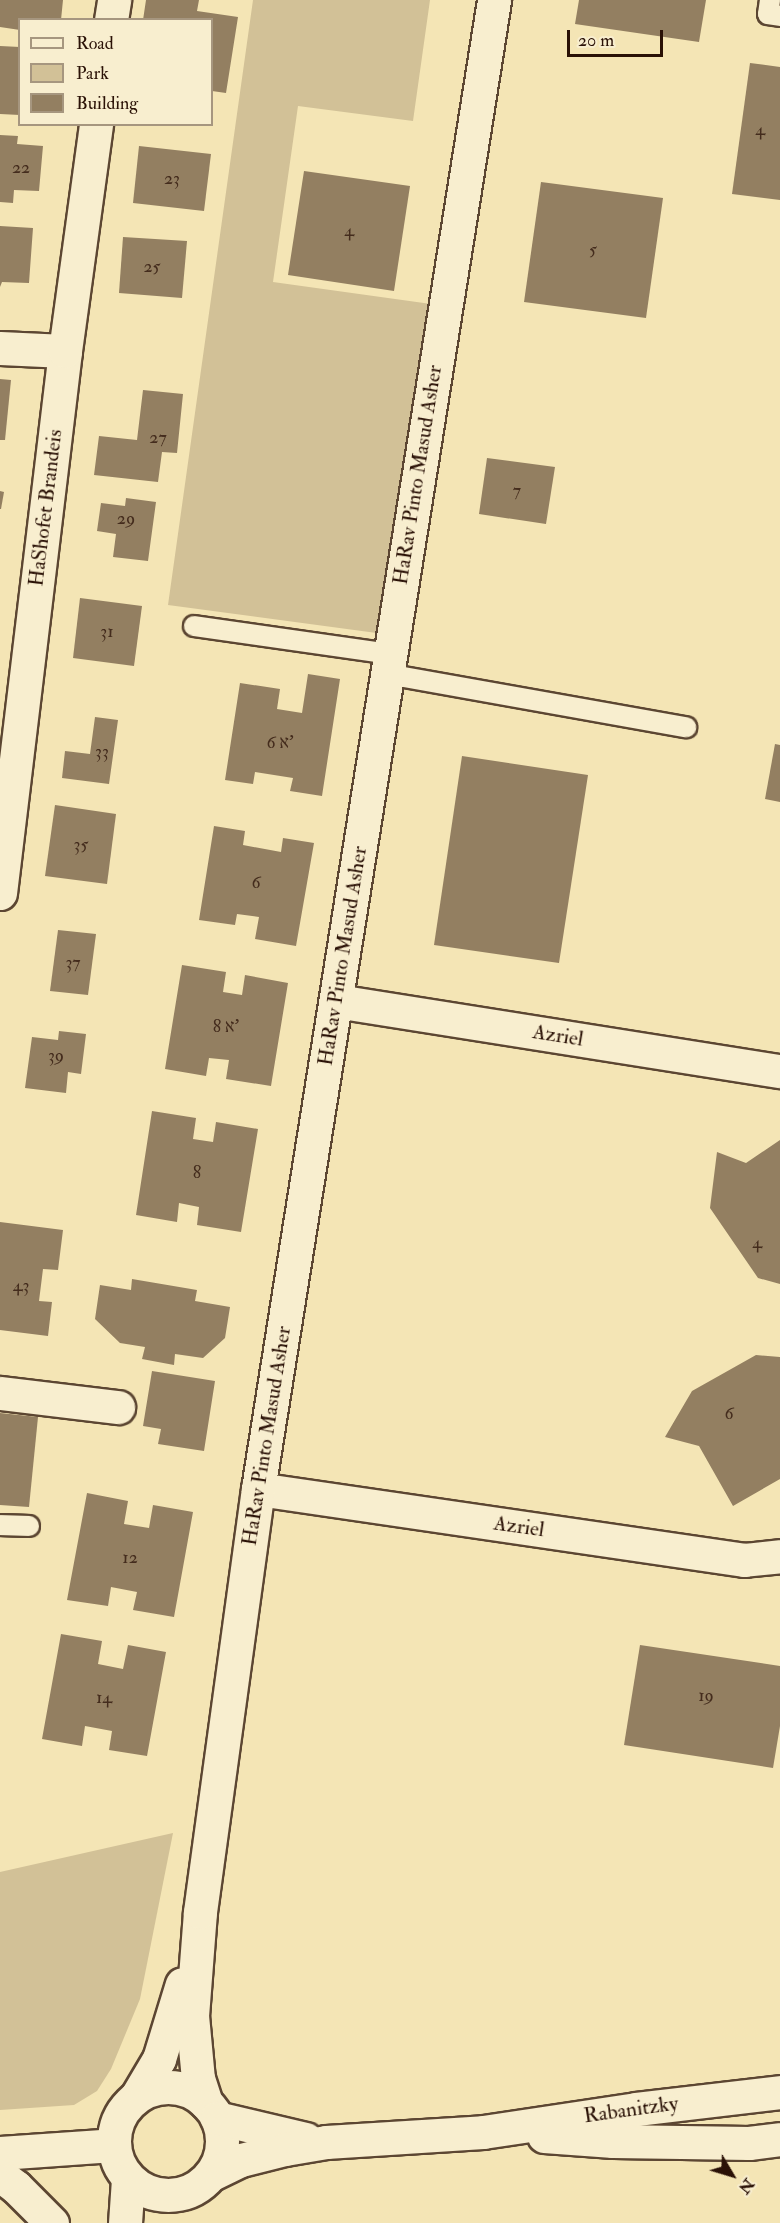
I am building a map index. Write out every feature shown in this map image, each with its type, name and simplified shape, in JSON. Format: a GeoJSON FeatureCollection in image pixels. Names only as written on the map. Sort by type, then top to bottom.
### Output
{"type":"FeatureCollection","features":[{"type":"Feature","properties":{"kind":"street"},"geometry":{"type":"LineString","coordinates":[[111,18],[114,0]]}},
{"type":"Feature","properties":{"kind":"street","name":"HaRav Pinto Masud Asher"},"geometry":{"type":"LineString","coordinates":[[212,2110],[198,2079],[192,2016],[200,1912],[258,1489],[494,0]]}},
{"type":"Feature","properties":{"kind":"street","name":"HaShofet Brandeis"},"geometry":{"type":"LineString","coordinates":[[0,893],[65,351],[96,126]]}},
{"type":"Feature","properties":{"kind":"street"},"geometry":{"type":"LineString","coordinates":[[0,348],[65,351]]}},
{"type":"Feature","properties":{"kind":"street","name":"Azriel"},"geometry":{"type":"LineString","coordinates":[[336,1001],[780,1071]]}},
{"type":"Feature","properties":{"kind":"street"},"geometry":{"type":"LineString","coordinates":[[0,1393],[118,1407]]}},
{"type":"Feature","properties":{"kind":"street","name":"Azriel"},"geometry":{"type":"LineString","coordinates":[[258,1489],[744,1560],[780,1556]]}},
{"type":"Feature","properties":{"kind":"street","name":"HaRav Pinto Masud Asher"},"geometry":{"type":"LineString","coordinates":[[137,2096],[159,2059],[175,2013],[200,1912]]}},
{"type":"Feature","properties":{"kind":"street"},"geometry":{"type":"LineString","coordinates":[[177,2223],[222,2147],[222,2132],[212,2110],[191,2091],[173,2087],[154,2088],[137,2096],[123,2109],[115,2127],[113,2145],[117,2164],[128,2179],[143,2190],[161,2196],[200,2183]]}},
{"type":"Feature","properties":{"kind":"street","name":"Rabanitzky"},"geometry":{"type":"LineString","coordinates":[[200,2183],[241,2160],[326,2142],[483,2132],[636,2109],[780,2092]]}},
{"type":"Feature","properties":{"kind":"street","name":"Rabanitzky"},"geometry":{"type":"LineString","coordinates":[[212,2110],[285,2136],[326,2142]]}},
{"type":"Feature","properties":{"kind":"street","name":"Rabanitzky"},"geometry":{"type":"LineString","coordinates":[[483,2132],[613,2141],[749,2143],[780,2139]]}},
{"type":"Feature","properties":{"kind":"street"},"geometry":{"type":"LineString","coordinates":[[0,2153],[113,2145]]}},
{"type":"Feature","properties":{"kind":"street"},"geometry":{"type":"LineString","coordinates":[[0,2175],[16,2187],[51,2223]]}},
{"type":"Feature","properties":{"kind":"street"},"geometry":{"type":"LineString","coordinates":[[125,2223],[128,2179]]}},
{"type":"Feature","properties":{"kind":"lane"},"geometry":{"type":"LineString","coordinates":[[770,0],[768,14],[780,16]]}},
{"type":"Feature","properties":{"kind":"lane"},"geometry":{"type":"LineString","coordinates":[[194,626],[389,664],[686,727]]}},
{"type":"Feature","properties":{"kind":"lane"},"geometry":{"type":"LineString","coordinates":[[0,1525],[29,1526]]}},
{"type":"Feature","properties":{"kind":"green space"},"geometry":{"type":"Polygon","coordinates":[[[253,0],[430,0],[413,121],[298,106],[273,282],[431,304],[384,634],[168,605],[253,0]]]}},
{"type":"Feature","properties":{"kind":"green space"},"geometry":{"type":"Polygon","coordinates":[[[173,1833],[140,1999],[111,2069],[97,2091],[74,2105],[0,2110],[0,1872],[173,1833]]]}},
{"type":"Feature","properties":{"kind":"building"},"geometry":{"type":"Polygon","coordinates":[[[0,0],[63,0],[61,18],[18,18],[18,30],[0,27],[0,0]]]}},
{"type":"Feature","properties":{"kind":"building"},"geometry":{"type":"Polygon","coordinates":[[[146,0],[199,0],[197,11],[238,17],[226,93],[213,91],[213,18],[143,18],[146,0]]]}},
{"type":"Feature","properties":{"kind":"building"},"geometry":{"type":"Polygon","coordinates":[[[579,0],[706,0],[699,42],[575,24],[579,0]]]}},
{"type":"Feature","properties":{"kind":"building"},"geometry":{"type":"Polygon","coordinates":[[[0,46],[18,47],[18,115],[0,114],[0,46]]]}},
{"type":"Feature","properties":{"kind":"building"},"geometry":{"type":"Polygon","coordinates":[[[750,63],[780,67],[780,200],[732,194],[750,63]]]}},
{"type":"Feature","properties":{"kind":"building"},"geometry":{"type":"Polygon","coordinates":[[[0,135],[18,136],[17,144],[43,146],[39,191],[14,190],[13,203],[0,202],[0,135]]]}},
{"type":"Feature","properties":{"kind":"building"},"geometry":{"type":"Polygon","coordinates":[[[139,146],[211,154],[204,211],[133,203],[139,146]]]}},
{"type":"Feature","properties":{"kind":"building"},"geometry":{"type":"Polygon","coordinates":[[[304,171],[410,186],[394,291],[288,275],[304,171]]]}},
{"type":"Feature","properties":{"kind":"building"},"geometry":{"type":"Polygon","coordinates":[[[541,182],[663,198],[646,318],[524,302],[541,182]]]}},
{"type":"Feature","properties":{"kind":"building"},"geometry":{"type":"Polygon","coordinates":[[[0,226],[33,228],[29,283],[2,282],[0,287],[0,226]]]}},
{"type":"Feature","properties":{"kind":"building"},"geometry":{"type":"Polygon","coordinates":[[[123,237],[187,241],[182,298],[119,293],[123,237]]]}},
{"type":"Feature","properties":{"kind":"building"},"geometry":{"type":"Polygon","coordinates":[[[0,379],[11,380],[5,440],[0,440],[0,379]]]}},
{"type":"Feature","properties":{"kind":"building"},"geometry":{"type":"Polygon","coordinates":[[[143,390],[183,394],[177,453],[162,452],[158,482],[94,475],[99,436],[137,440],[143,390]]]}},
{"type":"Feature","properties":{"kind":"building"},"geometry":{"type":"Polygon","coordinates":[[[487,458],[555,467],[546,524],[479,514],[487,458]]]}},
{"type":"Feature","properties":{"kind":"building"},"geometry":{"type":"Polygon","coordinates":[[[0,491],[4,492],[1,509],[0,509],[0,491]]]}},
{"type":"Feature","properties":{"kind":"building"},"geometry":{"type":"Polygon","coordinates":[[[126,498],[156,502],[148,561],[113,557],[116,534],[97,531],[101,503],[125,506],[126,498]]]}},
{"type":"Feature","properties":{"kind":"building"},"geometry":{"type":"Polygon","coordinates":[[[80,598],[142,606],[134,666],[73,658],[80,598]]]}},
{"type":"Feature","properties":{"kind":"building"},"geometry":{"type":"Polygon","coordinates":[[[308,674],[340,679],[322,796],[290,791],[293,778],[255,772],[253,784],[225,780],[240,683],[280,689],[277,709],[302,713],[308,674]]]}},
{"type":"Feature","properties":{"kind":"building"},"geometry":{"type":"Polygon","coordinates":[[[95,717],[118,720],[109,784],[62,778],[65,751],[90,754],[95,717]]]}},
{"type":"Feature","properties":{"kind":"building"},"geometry":{"type":"Polygon","coordinates":[[[775,744],[780,745],[780,802],[765,799],[775,744]]]}},
{"type":"Feature","properties":{"kind":"building"},"geometry":{"type":"Polygon","coordinates":[[[462,756],[588,775],[559,963],[434,945],[462,756]]]}},
{"type":"Feature","properties":{"kind":"building"},"geometry":{"type":"Polygon","coordinates":[[[55,805],[116,814],[107,884],[45,876],[55,805]]]}},
{"type":"Feature","properties":{"kind":"building"},"geometry":{"type":"Polygon","coordinates":[[[214,826],[245,831],[243,845],[281,852],[283,838],[314,843],[296,946],[255,939],[259,917],[237,914],[235,925],[199,920],[214,826]]]}},
{"type":"Feature","properties":{"kind":"building"},"geometry":{"type":"Polygon","coordinates":[[[58,930],[96,934],[88,995],[50,991],[58,930]]]}},
{"type":"Feature","properties":{"kind":"building"},"geometry":{"type":"Polygon","coordinates":[[[182,965],[226,972],[223,992],[242,995],[245,975],[288,983],[271,1086],[226,1079],[229,1060],[209,1058],[206,1076],[165,1069],[182,965]]]}},
{"type":"Feature","properties":{"kind":"building"},"geometry":{"type":"Polygon","coordinates":[[[59,1031],[86,1034],[81,1074],[68,1072],[66,1093],[25,1088],[32,1037],[58,1040],[59,1031]]]}},
{"type":"Feature","properties":{"kind":"building"},"geometry":{"type":"Polygon","coordinates":[[[152,1111],[196,1118],[193,1139],[213,1142],[216,1122],[258,1129],[241,1232],[197,1225],[199,1207],[179,1203],[177,1222],[136,1215],[152,1111]]]}},
{"type":"Feature","properties":{"kind":"building"},"geometry":{"type":"Polygon","coordinates":[[[780,1140],[780,1284],[758,1278],[710,1208],[717,1152],[746,1163],[780,1140]]]}},
{"type":"Feature","properties":{"kind":"building"},"geometry":{"type":"Polygon","coordinates":[[[0,1222],[63,1230],[58,1270],[43,1269],[39,1301],[52,1302],[48,1336],[0,1330],[0,1222]]]}},
{"type":"Feature","properties":{"kind":"building"},"geometry":{"type":"Polygon","coordinates":[[[132,1279],[197,1290],[195,1301],[230,1307],[225,1338],[203,1358],[175,1354],[174,1365],[142,1359],[145,1347],[120,1343],[95,1319],[100,1285],[131,1290],[132,1279]]]}},
{"type":"Feature","properties":{"kind":"building"},"geometry":{"type":"Polygon","coordinates":[[[756,1355],[780,1357],[780,1479],[733,1506],[699,1446],[665,1437],[692,1391],[756,1355]]]}},
{"type":"Feature","properties":{"kind":"building"},"geometry":{"type":"Polygon","coordinates":[[[152,1371],[215,1381],[204,1451],[158,1444],[161,1429],[143,1426],[152,1371]]]}},
{"type":"Feature","properties":{"kind":"building"},"geometry":{"type":"Polygon","coordinates":[[[0,1413],[38,1417],[29,1507],[0,1505],[0,1413]]]}},
{"type":"Feature","properties":{"kind":"building"},"geometry":{"type":"Polygon","coordinates":[[[87,1493],[128,1501],[124,1524],[149,1528],[153,1505],[193,1512],[174,1617],[133,1610],[137,1592],[111,1587],[108,1606],[67,1600],[87,1493]]]}},
{"type":"Feature","properties":{"kind":"building"},"geometry":{"type":"Polygon","coordinates":[[[61,1634],[102,1641],[98,1664],[123,1669],[128,1645],[166,1652],[147,1756],[109,1750],[112,1731],[85,1726],[82,1746],[42,1739],[61,1634]]]}},
{"type":"Feature","properties":{"kind":"building"},"geometry":{"type":"Polygon","coordinates":[[[640,1645],[780,1666],[780,1726],[773,1768],[624,1745],[640,1645]]]}}]}
